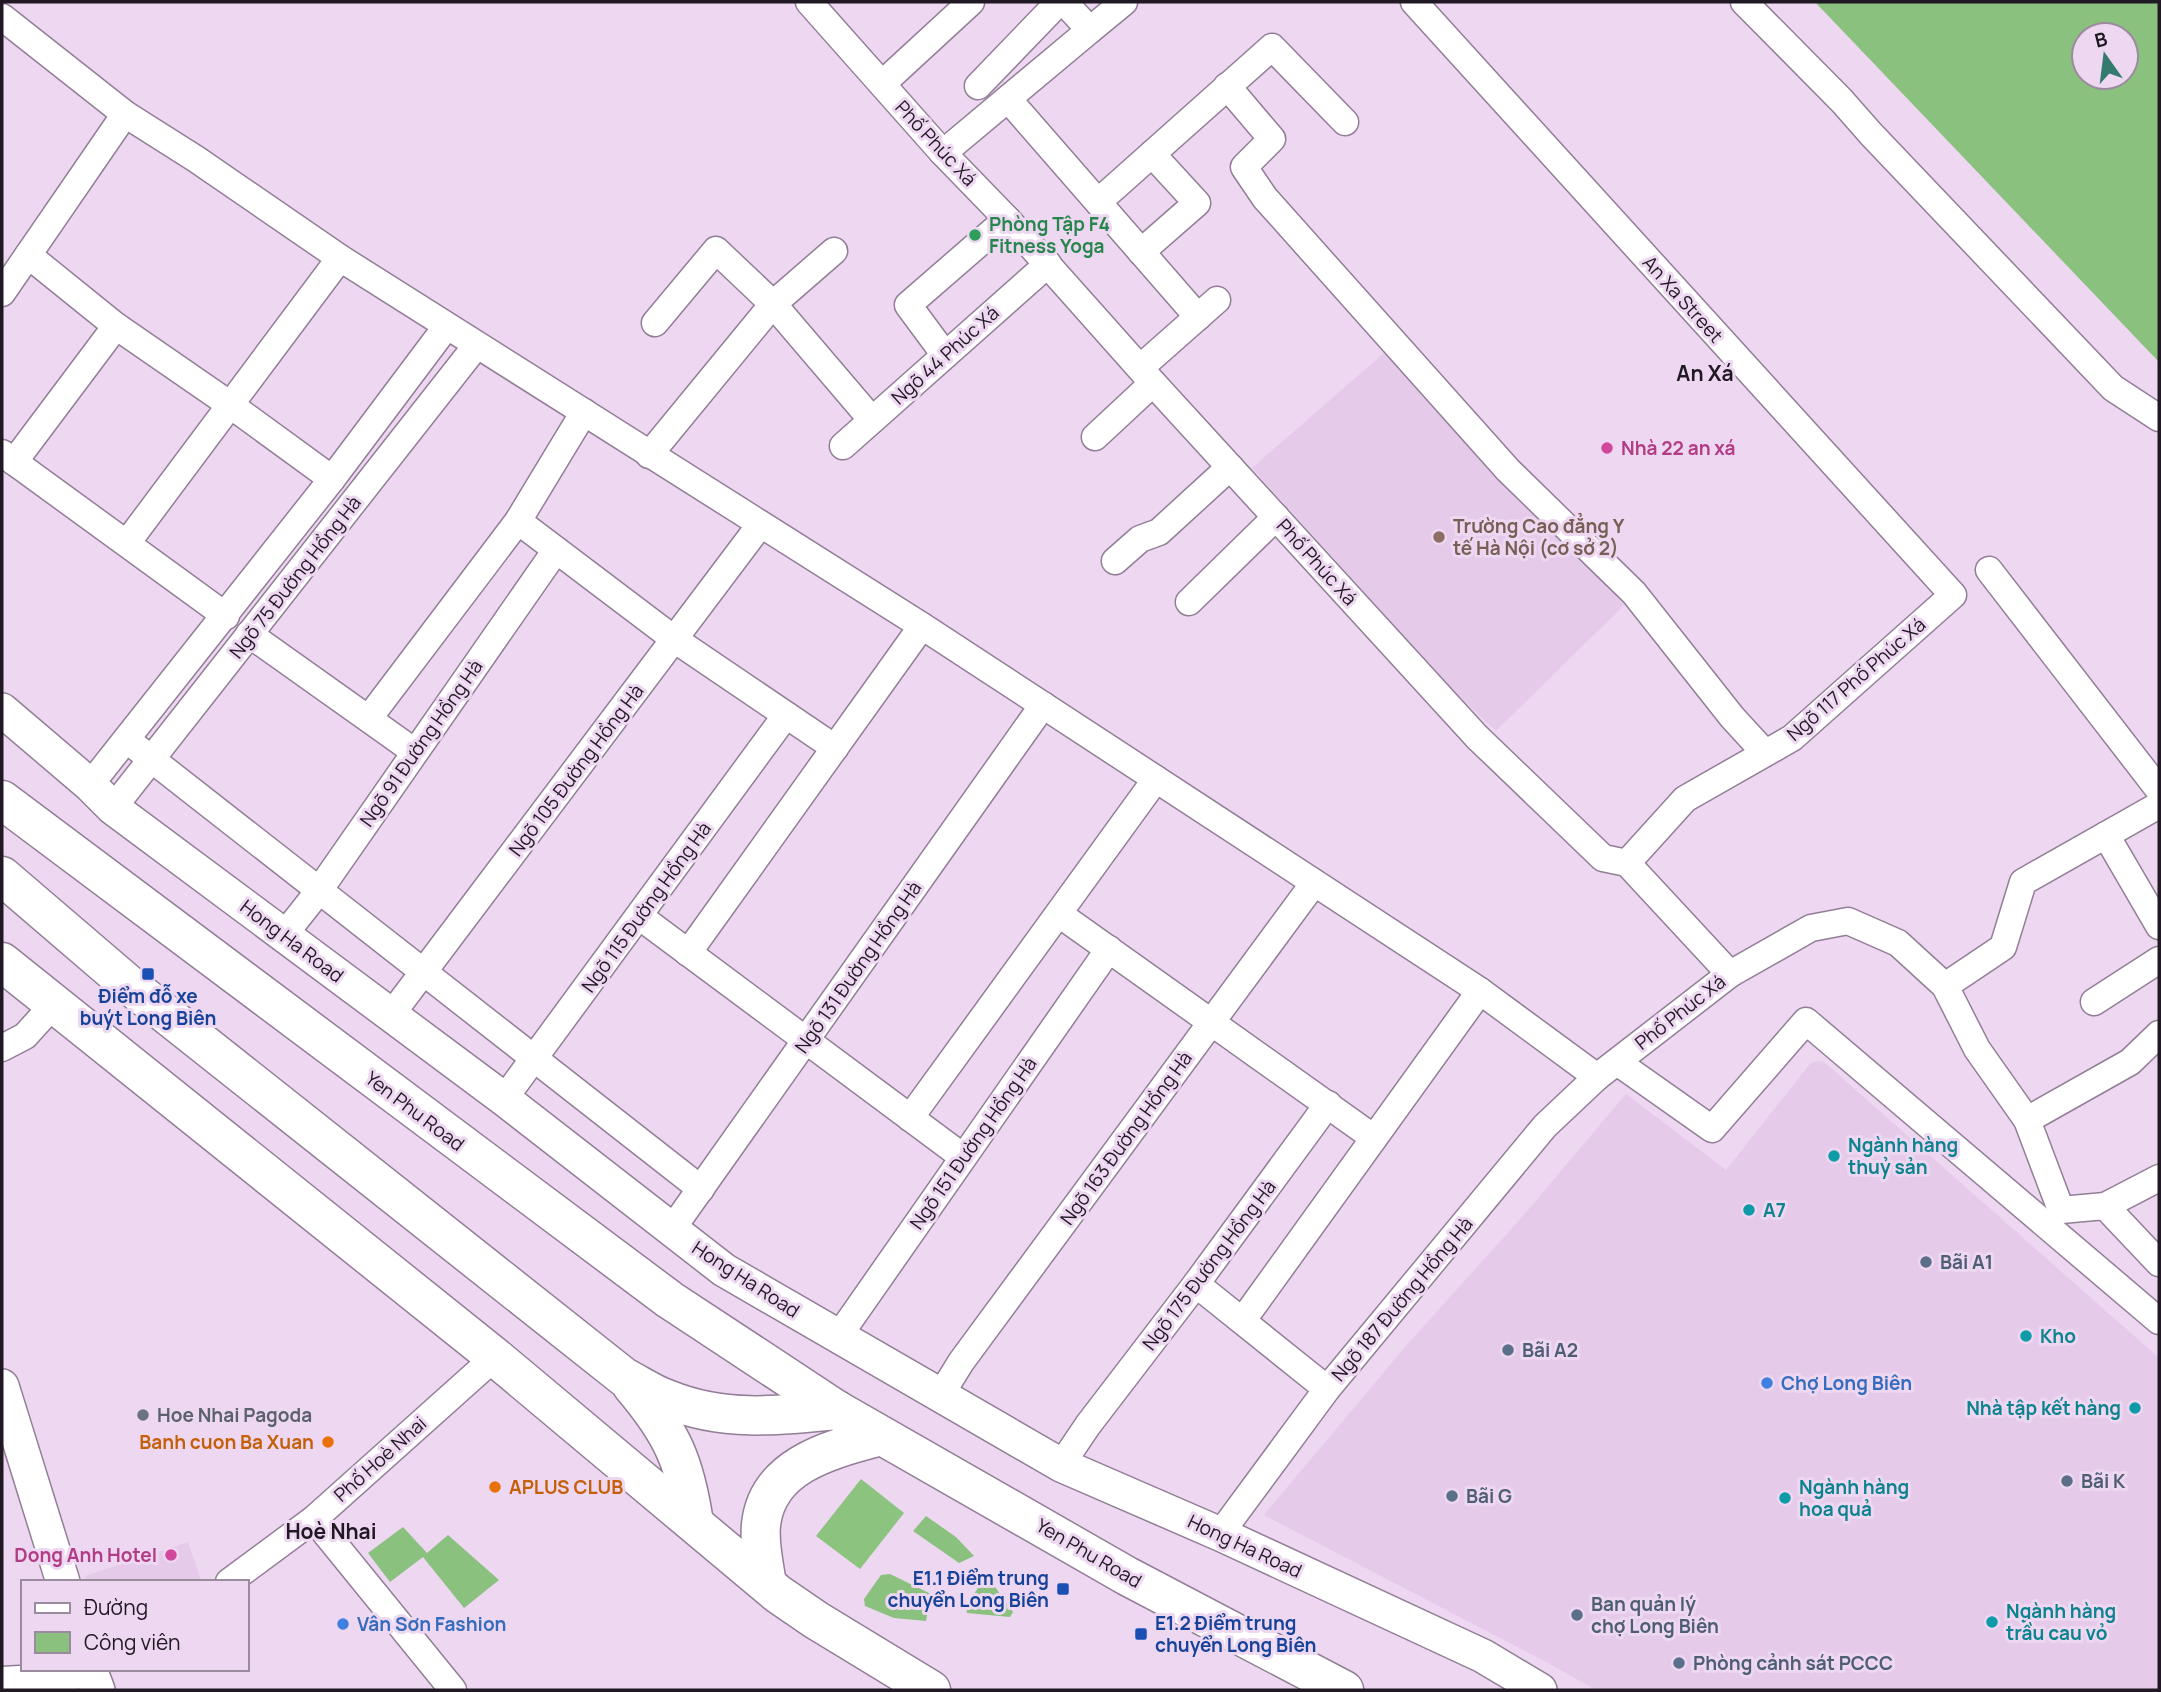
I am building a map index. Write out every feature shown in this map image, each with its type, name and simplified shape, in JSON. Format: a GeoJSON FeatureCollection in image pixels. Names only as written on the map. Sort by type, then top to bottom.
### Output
{"type":"FeatureCollection","features":[{"type":"Feature","properties":{"kind":"main road","name":"Yen Phu Road"},"geometry":{"type":"LineString","coordinates":[[2,800],[670,1300],[881,1436],[1127,1576],[1344,1690]]}},
{"type":"Feature","properties":{"kind":"main road"},"geometry":{"type":"LineString","coordinates":[[2,876],[128,984],[624,1377],[665,1399],[703,1411],[745,1417],[771,1417],[837,1410]]}},
{"type":"Feature","properties":{"kind":"main road"},"geometry":{"type":"LineString","coordinates":[[2,962],[495,1357],[767,1584],[816,1620],[931,1690]]}},
{"type":"Feature","properties":{"kind":"main road"},"geometry":{"type":"LineString","coordinates":[[624,1377],[652,1409],[671,1439],[689,1489],[694,1523]]}},
{"type":"Feature","properties":{"kind":"main road"},"geometry":{"type":"LineString","coordinates":[[767,1584],[761,1528],[763,1511],[774,1490],[804,1461],[824,1452],[881,1436]]}},
{"type":"Feature","properties":{"kind":"street","name":"Phố Phúc Xá"},"geometry":{"type":"LineString","coordinates":[[809,2],[943,153],[1007,219],[1477,737],[1602,858],[1627,863],[1730,974],[1607,1069]]}},
{"type":"Feature","properties":{"kind":"street"},"geometry":{"type":"LineString","coordinates":[[882,84],[971,2]]}},
{"type":"Feature","properties":{"kind":"street"},"geometry":{"type":"LineString","coordinates":[[978,86],[1074,9],[1124,2]]}},
{"type":"Feature","properties":{"kind":"street","name":"An Xa Street"},"geometry":{"type":"LineString","coordinates":[[1414,2],[1953,595]]}},
{"type":"Feature","properties":{"kind":"street"},"geometry":{"type":"LineString","coordinates":[[1744,2],[1842,101],[2113,388],[2159,418]]}},
{"type":"Feature","properties":{"kind":"street"},"geometry":{"type":"LineString","coordinates":[[943,153],[1008,99],[1074,9]]}},
{"type":"Feature","properties":{"kind":"street"},"geometry":{"type":"LineString","coordinates":[[2,17],[125,114],[446,327],[922,626],[1480,991],[1607,1069],[1712,1129],[1806,1021],[2159,1321]]}},
{"type":"Feature","properties":{"kind":"street"},"geometry":{"type":"LineString","coordinates":[[1098,202],[1272,47],[1345,122]]}},
{"type":"Feature","properties":{"kind":"street"},"geometry":{"type":"LineString","coordinates":[[1227,86],[1272,139],[1244,167],[1265,198],[1508,470],[1634,593],[1732,717],[1765,754]]}},
{"type":"Feature","properties":{"kind":"street"},"geometry":{"type":"LineString","coordinates":[[1008,99],[1141,252],[1207,309],[1095,437]]}},
{"type":"Feature","properties":{"kind":"street"},"geometry":{"type":"LineString","coordinates":[[2,293],[125,114]]}},
{"type":"Feature","properties":{"kind":"street"},"geometry":{"type":"LineString","coordinates":[[1141,252],[1197,203],[1152,154]]}},
{"type":"Feature","properties":{"kind":"street"},"geometry":{"type":"LineString","coordinates":[[945,355],[908,305],[1007,219]]}},
{"type":"Feature","properties":{"kind":"street"},"geometry":{"type":"LineString","coordinates":[[655,323],[716,250],[773,304],[872,420]]}},
{"type":"Feature","properties":{"kind":"street"},"geometry":{"type":"LineString","coordinates":[[649,455],[773,304],[834,251]]}},
{"type":"Feature","properties":{"kind":"street"},"geometry":{"type":"LineString","coordinates":[[28,255],[116,326],[332,479]]}},
{"type":"Feature","properties":{"kind":"street"},"geometry":{"type":"LineString","coordinates":[[127,543],[340,258]]}},
{"type":"Feature","properties":{"kind":"street","name":"Ngõ 44 Phúc Xá"},"geometry":{"type":"LineString","coordinates":[[843,446],[1048,264]]}},
{"type":"Feature","properties":{"kind":"street"},"geometry":{"type":"LineString","coordinates":[[116,326],[8,458],[226,616]]}},
{"type":"Feature","properties":{"kind":"street","name":"Ngõ 75 Đường Hồng Hà"},"geometry":{"type":"LineString","coordinates":[[102,797],[127,740],[332,479],[446,327]]}},
{"type":"Feature","properties":{"kind":"street","name":"Ngõ 75 Đường Hồng Hà"},"geometry":{"type":"LineString","coordinates":[[102,797],[150,759],[476,346]]}},
{"type":"Feature","properties":{"kind":"street"},"geometry":{"type":"LineString","coordinates":[[369,718],[517,521],[584,412]]}},
{"type":"Feature","properties":{"kind":"street"},"geometry":{"type":"LineString","coordinates":[[1115,561],[1140,539],[1159,532],[1230,467]]}},
{"type":"Feature","properties":{"kind":"street"},"geometry":{"type":"LineString","coordinates":[[1189,602],[1276,517]]}},
{"type":"Feature","properties":{"kind":"street"},"geometry":{"type":"LineString","coordinates":[[517,521],[674,639],[835,748]]}},
{"type":"Feature","properties":{"kind":"street","name":"Ngõ 105 Đường Hồng Hà"},"geometry":{"type":"LineString","coordinates":[[391,1015],[760,525]]}},
{"type":"Feature","properties":{"kind":"street","name":"Ngõ 91 Đường Hồng Hà"},"geometry":{"type":"LineString","coordinates":[[284,935],[318,892],[556,550]]}},
{"type":"Feature","properties":{"kind":"street"},"geometry":{"type":"LineString","coordinates":[[1989,570],[2159,790]]}},
{"type":"Feature","properties":{"kind":"street","name":"Ngõ 117 Phố Phúc Xá"},"geometry":{"type":"LineString","coordinates":[[1627,863],[1685,799],[1792,738],[1953,595]]}},
{"type":"Feature","properties":{"kind":"street"},"geometry":{"type":"LineString","coordinates":[[688,953],[922,626]]}},
{"type":"Feature","properties":{"kind":"street"},"geometry":{"type":"LineString","coordinates":[[250,635],[415,752]]}},
{"type":"Feature","properties":{"kind":"street","name":"Ngõ 131 Đường Hồng Hà"},"geometry":{"type":"LineString","coordinates":[[672,1229],[1043,705]]}},
{"type":"Feature","properties":{"kind":"street","name":"Hong Ha Road"},"geometry":{"type":"LineString","coordinates":[[2,710],[102,797],[504,1099],[724,1270],[1061,1465],[1220,1534],[1483,1657],[1540,1690]]}},
{"type":"Feature","properties":{"kind":"street","name":"Ngõ 115 Đường Hồng Hà"},"geometry":{"type":"LineString","coordinates":[[504,1099],[786,715]]}},
{"type":"Feature","properties":{"kind":"street"},"geometry":{"type":"LineString","coordinates":[[127,740],[701,1189]]}},
{"type":"Feature","properties":{"kind":"street"},"geometry":{"type":"LineString","coordinates":[[910,1118],[1156,779]]}},
{"type":"Feature","properties":{"kind":"street"},"geometry":{"type":"LineString","coordinates":[[1945,986],[2003,947],[2023,882],[2159,805]]}},
{"type":"Feature","properties":{"kind":"street"},"geometry":{"type":"LineString","coordinates":[[2106,835],[2159,926]]}},
{"type":"Feature","properties":{"kind":"street","name":"Ngõ 163 Đường Hồng Hà"},"geometry":{"type":"LineString","coordinates":[[940,1396],[961,1362],[1314,883]]}},
{"type":"Feature","properties":{"kind":"street"},"geometry":{"type":"LineString","coordinates":[[1059,914],[1374,1138]]}},
{"type":"Feature","properties":{"kind":"street"},"geometry":{"type":"LineString","coordinates":[[639,916],[963,1157]]}},
{"type":"Feature","properties":{"kind":"street"},"geometry":{"type":"LineString","coordinates":[[1730,974],[1811,928],[1848,921],[1898,943],[1945,986],[1977,1049],[2026,1120],[2061,1210],[2105,1206],[2159,1178]]}},
{"type":"Feature","properties":{"kind":"street","name":"Ngõ 151 Đường Hồng Hà"},"geometry":{"type":"LineString","coordinates":[[838,1337],[1109,949]]}},
{"type":"Feature","properties":{"kind":"street"},"geometry":{"type":"LineString","coordinates":[[2094,1002],[2159,960]]}},
{"type":"Feature","properties":{"kind":"street"},"geometry":{"type":"LineString","coordinates":[[1243,1320],[1480,991]]}},
{"type":"Feature","properties":{"kind":"street"},"geometry":{"type":"LineString","coordinates":[[2,1048],[25,1036],[55,1003]]}},
{"type":"Feature","properties":{"kind":"street"},"geometry":{"type":"LineString","coordinates":[[2026,1120],[2130,1062],[2159,1034]]}},
{"type":"Feature","properties":{"kind":"street","name":"Ngõ 187 Đường Hồng Hà"},"geometry":{"type":"LineString","coordinates":[[1220,1534],[1327,1389],[1545,1126],[1607,1069]]}},
{"type":"Feature","properties":{"kind":"street","name":"Ngõ 175 Đường Hồng Hà"},"geometry":{"type":"LineString","coordinates":[[1061,1465],[1328,1104]]}},
{"type":"Feature","properties":{"kind":"street"},"geometry":{"type":"LineString","coordinates":[[2105,1206],[2159,1263]]}},
{"type":"Feature","properties":{"kind":"street"},"geometry":{"type":"LineString","coordinates":[[1196,1284],[1327,1389]]}},
{"type":"Feature","properties":{"kind":"street","name":"Phố Hoè Nhai"},"geometry":{"type":"LineString","coordinates":[[232,1580],[314,1519],[495,1357]]}},
{"type":"Feature","properties":{"kind":"street"},"geometry":{"type":"LineString","coordinates":[[2,1386],[62,1580]]}},
{"type":"Feature","properties":{"kind":"street"},"geometry":{"type":"LineString","coordinates":[[314,1519],[453,1690]]}},
{"type":"Feature","properties":{"kind":"street"},"geometry":{"type":"LineString","coordinates":[[2,1680],[93,1679]]}},
{"type":"Feature","properties":{"kind":"shaded area","name":"Trường Cao đẳng Y tế Hà Nội (cơ sở 2)"},"geometry":{"type":"Polygon","coordinates":[[[1392,346],[1624,605],[1496,731],[1449,686],[1252,468],[1392,346]]]}},
{"type":"Feature","properties":{"kind":"shaded area","name":"Chợ Long Biên"},"geometry":{"type":"Polygon","coordinates":[[[1816,1061],[1824,1062],[2159,1358],[2159,1690],[1596,1690],[1264,1515],[1405,1347],[1522,1217],[1626,1094],[1726,1170],[1810,1064],[1816,1061]]]}},
{"type":"Feature","properties":{"kind":"shaded area","name":"Dong Anh Hotel"},"geometry":{"type":"Polygon","coordinates":[[[188,1542],[201,1580],[86,1580],[85,1576],[188,1542]]]}},
{"type":"Feature","properties":{"kind":"green space"},"geometry":{"type":"Polygon","coordinates":[[[1815,2],[2159,2],[2159,362],[1815,2]]]}},
{"type":"Feature","properties":{"kind":"green space"},"geometry":{"type":"Polygon","coordinates":[[[861,1479],[904,1513],[860,1569],[816,1536],[861,1479]]]}},
{"type":"Feature","properties":{"kind":"green space"},"geometry":{"type":"Polygon","coordinates":[[[926,1516],[956,1537],[974,1556],[959,1563],[913,1531],[926,1516]]]}},
{"type":"Feature","properties":{"kind":"green space"},"geometry":{"type":"Polygon","coordinates":[[[403,1527],[427,1553],[448,1535],[499,1580],[464,1608],[423,1557],[390,1582],[368,1553],[403,1527]]]}},
{"type":"Feature","properties":{"kind":"green space"},"geometry":{"type":"Polygon","coordinates":[[[890,1574],[931,1594],[926,1621],[894,1618],[865,1606],[864,1599],[881,1575],[890,1574]]]}},
{"type":"Feature","properties":{"kind":"green space"},"geometry":{"type":"Polygon","coordinates":[[[984,1579],[990,1580],[1013,1612],[1010,1617],[967,1613],[966,1606],[984,1579]]]}},
{"type":"Feature","properties":{"kind":"place","name":"Phòng Tập F4 Fitness Yoga"},"geometry":{"type":"Point","coordinates":[975,235]}},
{"type":"Feature","properties":{"kind":"place","name":"Nhà 22 an xá"},"geometry":{"type":"Point","coordinates":[1607,448]}},
{"type":"Feature","properties":{"kind":"place","name":"Trường Cao đẳng Y tế Hà Nội (cơ sở 2)"},"geometry":{"type":"Point","coordinates":[1439,537]}},
{"type":"Feature","properties":{"kind":"place","name":"Điểm đỗ xe buýt Long Biên"},"geometry":{"type":"Point","coordinates":[148,974]}},
{"type":"Feature","properties":{"kind":"place","name":"Ngành hàng thuỷ sản"},"geometry":{"type":"Point","coordinates":[1834,1156]}},
{"type":"Feature","properties":{"kind":"place","name":"A7"},"geometry":{"type":"Point","coordinates":[1749,1210]}},
{"type":"Feature","properties":{"kind":"place","name":"Bãi A1"},"geometry":{"type":"Point","coordinates":[1926,1262]}},
{"type":"Feature","properties":{"kind":"place","name":"Kho"},"geometry":{"type":"Point","coordinates":[2026,1336]}},
{"type":"Feature","properties":{"kind":"place","name":"Bãi A2"},"geometry":{"type":"Point","coordinates":[1508,1350]}},
{"type":"Feature","properties":{"kind":"place","name":"Chợ Long Biên"},"geometry":{"type":"Point","coordinates":[1767,1383]}},
{"type":"Feature","properties":{"kind":"place","name":"Nhà tập kết hàng"},"geometry":{"type":"Point","coordinates":[2135,1408]}},
{"type":"Feature","properties":{"kind":"place","name":"Hoe Nhai Pagoda"},"geometry":{"type":"Point","coordinates":[143,1415]}},
{"type":"Feature","properties":{"kind":"place","name":"Banh cuon Ba Xuan"},"geometry":{"type":"Point","coordinates":[328,1442]}},
{"type":"Feature","properties":{"kind":"place","name":"Bãi K"},"geometry":{"type":"Point","coordinates":[2067,1481]}},
{"type":"Feature","properties":{"kind":"place","name":"APLUS CLUB"},"geometry":{"type":"Point","coordinates":[495,1487]}},
{"type":"Feature","properties":{"kind":"place","name":"Bãi G"},"geometry":{"type":"Point","coordinates":[1452,1496]}},
{"type":"Feature","properties":{"kind":"place","name":"Ngành hàng hoa quả"},"geometry":{"type":"Point","coordinates":[1785,1498]}},
{"type":"Feature","properties":{"kind":"place","name":"Dong Anh Hotel"},"geometry":{"type":"Point","coordinates":[171,1555]}},
{"type":"Feature","properties":{"kind":"place","name":"E1.1 Điểm trung chuyển Long Biên"},"geometry":{"type":"Point","coordinates":[1063,1589]}},
{"type":"Feature","properties":{"kind":"place","name":"Ban quản lý chợ Long Biên"},"geometry":{"type":"Point","coordinates":[1577,1615]}},
{"type":"Feature","properties":{"kind":"place","name":"Ngành hàng trầu cau vỏ"},"geometry":{"type":"Point","coordinates":[1992,1622]}},
{"type":"Feature","properties":{"kind":"place","name":"Vân Sơn Fashion"},"geometry":{"type":"Point","coordinates":[343,1624]}},
{"type":"Feature","properties":{"kind":"place","name":"E1.2 Điểm trung chuyển Long Biên"},"geometry":{"type":"Point","coordinates":[1141,1634]}},
{"type":"Feature","properties":{"kind":"place","name":"Phòng cảnh sát PCCC"},"geometry":{"type":"Point","coordinates":[1679,1663]}},
{"type":"Feature","properties":{"kind":"district","name":"An Xá"},"geometry":{"type":"Point","coordinates":[1705,374]}},
{"type":"Feature","properties":{"kind":"district","name":"Hoè Nhai"},"geometry":{"type":"Point","coordinates":[331,1532]}}]}
